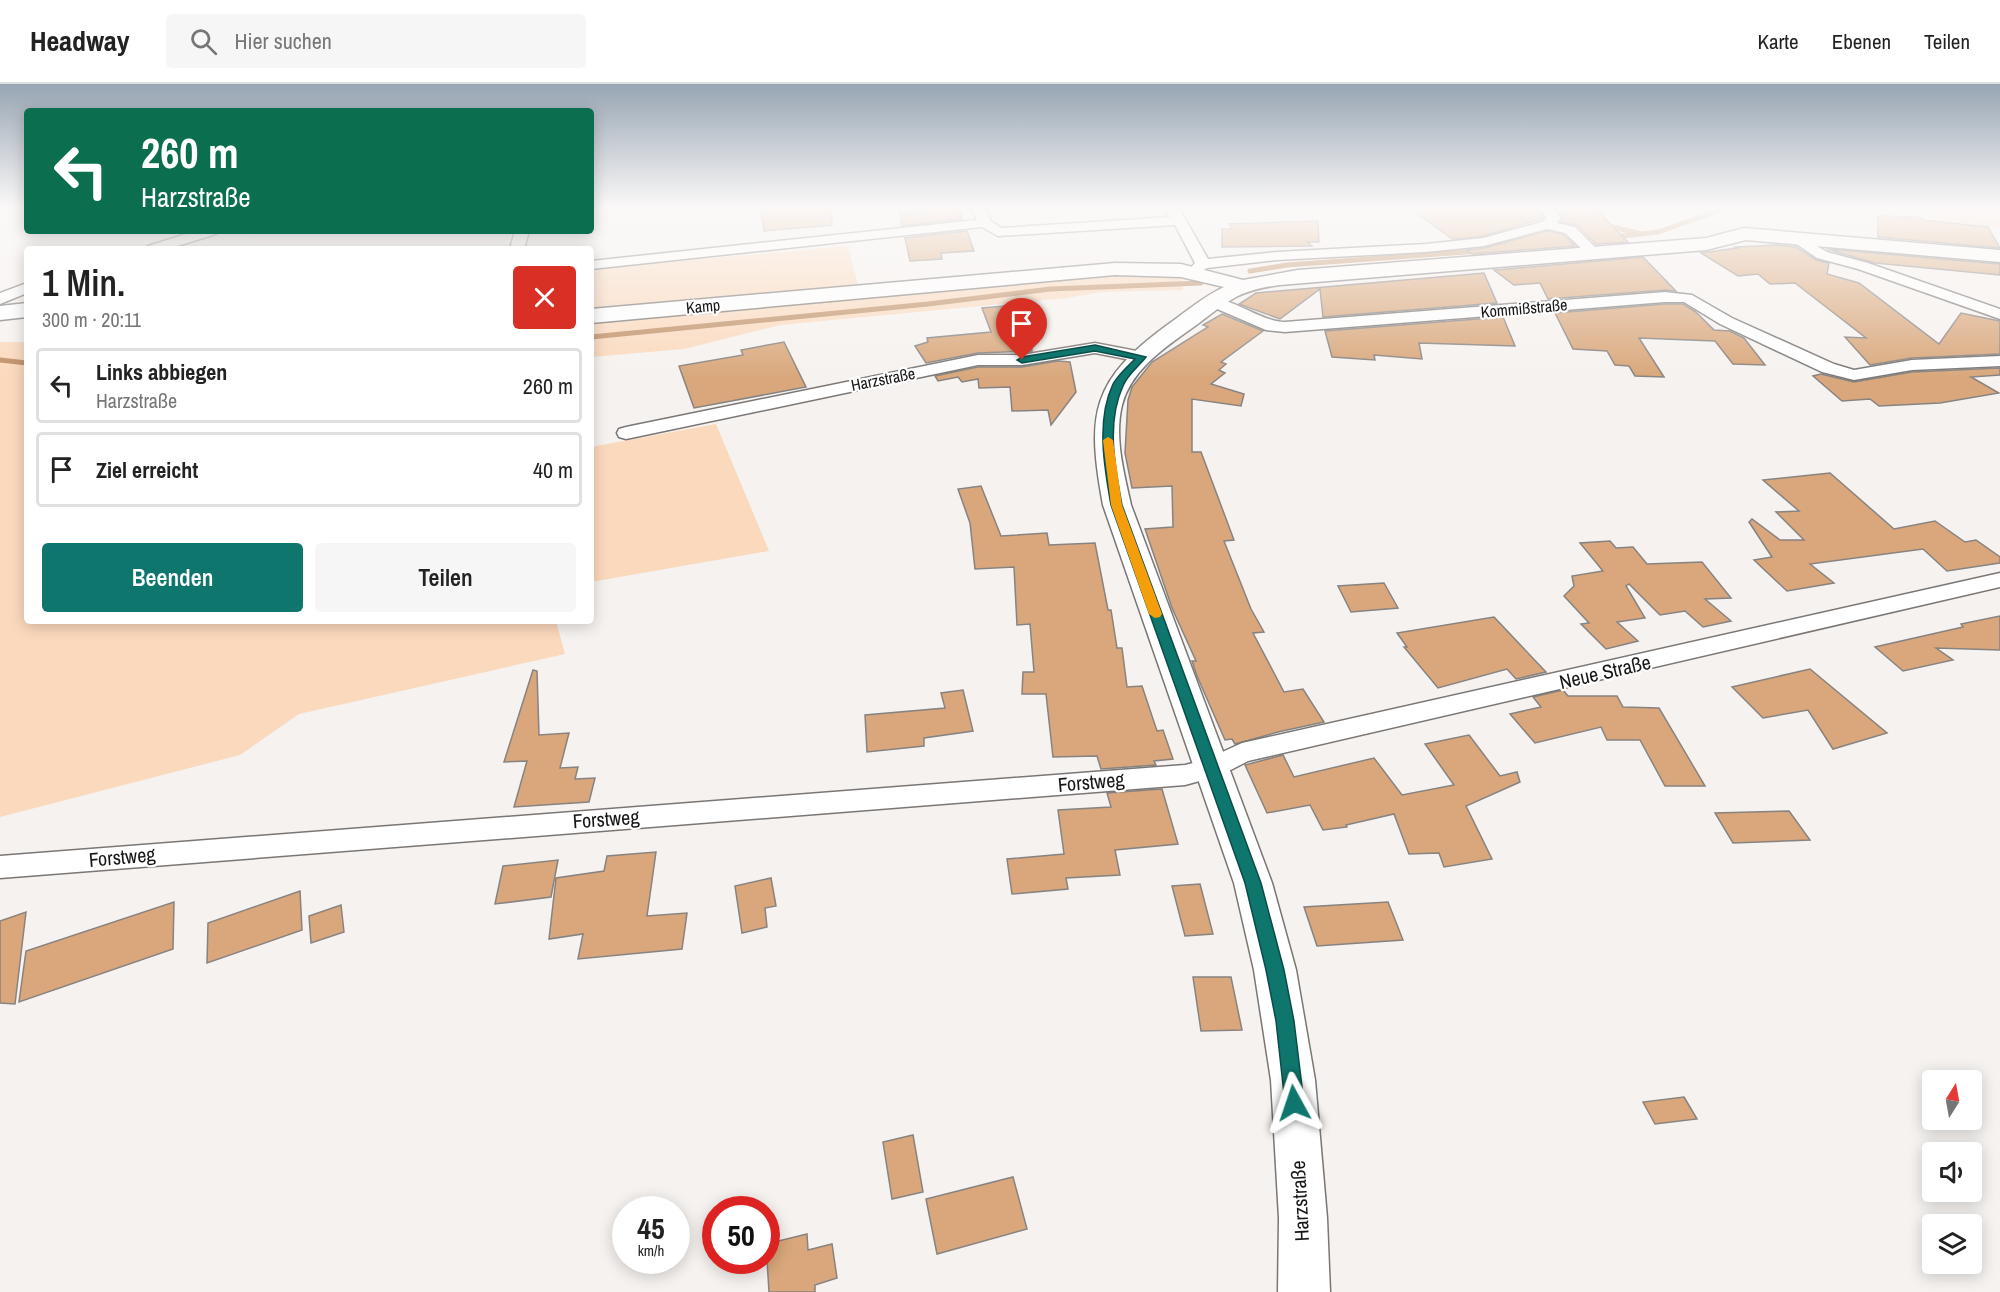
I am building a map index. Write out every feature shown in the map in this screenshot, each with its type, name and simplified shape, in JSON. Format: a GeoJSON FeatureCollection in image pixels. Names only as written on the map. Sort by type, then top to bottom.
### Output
{"type":"FeatureCollection","features":[{"type":"Feature","properties":{"kind":"main road","name":"Harzstraße"},"geometry":{"type":"LineString","coordinates":[[1304,1292],[1303,1218],[1293,1080],[1275,970],[1253,883],[1117,505],[1111,477],[1108,416],[1110,402],[1119,383],[1141,357],[1214,302],[1244,287],[1298,276],[1395,264]]}},
{"type":"Feature","properties":{"kind":"main road","name":"Kamp"},"geometry":{"type":"LineString","coordinates":[[594,316],[1115,269],[1199,268],[1244,287]]}},
{"type":"Feature","properties":{"kind":"main road"},"geometry":{"type":"LineString","coordinates":[[0,313],[24,310]]}},
{"type":"Feature","properties":{"kind":"street","name":"Harzstraße"},"geometry":{"type":"LineString","coordinates":[[1199,268],[1222,264]]}},
{"type":"Feature","properties":{"kind":"street"},"geometry":{"type":"LineString","coordinates":[[1857,264],[2000,314]]}},
{"type":"Feature","properties":{"kind":"street"},"geometry":{"type":"LineString","coordinates":[[0,298],[24,289]]}},
{"type":"Feature","properties":{"kind":"street","name":"Kommißstraße"},"geometry":{"type":"LineString","coordinates":[[1214,302],[1272,327],[1284,327],[1665,297],[1688,298],[1726,321],[1828,368],[1854,375],[1912,365],[2000,361]]}},
{"type":"Feature","properties":{"kind":"street","name":"Harzstraße"},"geometry":{"type":"LineString","coordinates":[[626,433],[978,360],[1022,360],[1095,348],[1141,357]]}},
{"type":"Feature","properties":{"kind":"street","name":"Neue Straße"},"geometry":{"type":"LineString","coordinates":[[1212,768],[1242,753],[2000,580]]}},
{"type":"Feature","properties":{"kind":"street","name":"Forstweg"},"geometry":{"type":"LineString","coordinates":[[0,867],[1185,775],[1212,768]]}},
{"type":"Feature","properties":{"kind":"shaded area"},"geometry":{"type":"Polygon","coordinates":[[[643,264],[853,264],[858,285],[594,309],[594,269],[643,264]]]}},
{"type":"Feature","properties":{"kind":"shaded area"},"geometry":{"type":"Polygon","coordinates":[[[1131,273],[1181,278],[1183,290],[1103,292],[1066,298],[780,325],[684,349],[594,357],[594,323],[1131,273]]]}},
{"type":"Feature","properties":{"kind":"shaded area"},"geometry":{"type":"Polygon","coordinates":[[[0,342],[24,342],[24,624],[557,624],[565,654],[299,714],[240,755],[0,817],[0,342]]]}},
{"type":"Feature","properties":{"kind":"shaded area"},"geometry":{"type":"Polygon","coordinates":[[[716,424],[769,551],[594,581],[594,446],[716,424]]]}},
{"type":"Feature","properties":{"kind":"building"},"geometry":{"type":"Polygon","coordinates":[[[1558,264],[1650,264],[1676,291],[1548,299],[1540,283],[1514,285],[1494,270],[1558,264]]]}},
{"type":"Feature","properties":{"kind":"building"},"geometry":{"type":"Polygon","coordinates":[[[1719,264],[1829,264],[1827,274],[1859,283],[1939,344],[1961,313],[2000,321],[2000,354],[1912,358],[1870,365],[1845,337],[1866,338],[1795,283],[1770,284],[1758,274],[1738,276],[1719,264]]]}},
{"type":"Feature","properties":{"kind":"building"},"geometry":{"type":"Polygon","coordinates":[[[1889,264],[2000,264],[2000,275],[1889,264]]]}},
{"type":"Feature","properties":{"kind":"building"},"geometry":{"type":"Polygon","coordinates":[[[1484,273],[1497,303],[1323,317],[1320,289],[1280,319],[1239,304],[1256,293],[1484,273]]]}},
{"type":"Feature","properties":{"kind":"building"},"geometry":{"type":"Polygon","coordinates":[[[1030,304],[1032,351],[978,353],[926,363],[915,346],[928,342],[927,338],[991,332],[982,308],[1030,304]]]}},
{"type":"Feature","properties":{"kind":"building"},"geometry":{"type":"Polygon","coordinates":[[[1683,304],[1696,312],[1714,330],[1730,331],[1744,338],[1765,365],[1733,364],[1715,341],[1639,338],[1664,377],[1635,376],[1629,366],[1615,365],[1607,351],[1573,349],[1555,313],[1683,304]]]}},
{"type":"Feature","properties":{"kind":"building"},"geometry":{"type":"Polygon","coordinates":[[[1222,314],[1263,331],[1221,362],[1226,364],[1219,370],[1225,373],[1211,384],[1244,394],[1241,406],[1192,399],[1192,452],[1201,452],[1234,540],[1224,541],[1251,609],[1264,632],[1253,633],[1284,692],[1303,689],[1324,722],[1235,744],[1232,739],[1225,740],[1197,676],[1192,661],[1196,661],[1172,608],[1145,529],[1173,527],[1172,486],[1132,488],[1125,453],[1128,400],[1132,387],[1152,362],[1208,327],[1203,325],[1222,314]]]}},
{"type":"Feature","properties":{"kind":"building"},"geometry":{"type":"Polygon","coordinates":[[[1503,317],[1515,346],[1419,343],[1422,359],[1374,355],[1375,360],[1332,357],[1325,331],[1503,317]]]}},
{"type":"Feature","properties":{"kind":"building"},"geometry":{"type":"Polygon","coordinates":[[[784,342],[806,387],[694,408],[679,366],[743,355],[741,350],[784,342]]]}},
{"type":"Feature","properties":{"kind":"building"},"geometry":{"type":"Polygon","coordinates":[[[1058,361],[1070,362],[1076,392],[1051,425],[1048,410],[1012,411],[1010,387],[979,388],[978,379],[962,382],[958,377],[938,381],[935,376],[978,367],[1022,367],[1058,361]]]}},
{"type":"Feature","properties":{"kind":"building"},"geometry":{"type":"Polygon","coordinates":[[[2000,368],[2000,375],[1971,377],[1999,393],[1940,403],[1879,406],[1870,399],[1842,401],[1813,376],[1821,374],[1854,382],[1912,372],[2000,368]]]}},
{"type":"Feature","properties":{"kind":"building"},"geometry":{"type":"Polygon","coordinates":[[[1830,473],[1894,529],[1935,521],[1965,542],[1976,540],[2000,557],[2000,563],[1947,571],[1923,549],[1810,564],[1834,583],[1787,591],[1754,560],[1772,557],[1749,522],[1752,519],[1780,540],[1804,540],[1776,512],[1799,511],[1763,480],[1830,473]]]}},
{"type":"Feature","properties":{"kind":"building"},"geometry":{"type":"Polygon","coordinates":[[[981,486],[1001,536],[1047,533],[1049,545],[1095,543],[1108,610],[1111,610],[1117,648],[1122,648],[1127,687],[1142,686],[1157,731],[1163,730],[1173,759],[1154,761],[1156,765],[1101,769],[1097,756],[1053,757],[1046,694],[1022,694],[1023,672],[1034,672],[1030,624],[1017,625],[1014,567],[975,569],[970,523],[958,489],[981,486]]]}},
{"type":"Feature","properties":{"kind":"building"},"geometry":{"type":"Polygon","coordinates":[[[1610,541],[1616,548],[1633,547],[1647,564],[1702,562],[1731,598],[1705,599],[1731,621],[1703,627],[1685,611],[1660,615],[1629,584],[1626,586],[1645,618],[1617,622],[1638,641],[1606,649],[1581,624],[1589,623],[1564,596],[1574,586],[1572,576],[1603,571],[1580,543],[1610,541]]]}},
{"type":"Feature","properties":{"kind":"building"},"geometry":{"type":"Polygon","coordinates":[[[1384,583],[1398,608],[1351,612],[1338,586],[1384,583]]]}},
{"type":"Feature","properties":{"kind":"building"},"geometry":{"type":"Polygon","coordinates":[[[2000,616],[2000,650],[1936,648],[1953,660],[1903,671],[1875,647],[1963,627],[1961,624],[2000,616]]]}},
{"type":"Feature","properties":{"kind":"building"},"geometry":{"type":"Polygon","coordinates":[[[1494,617],[1546,672],[1516,679],[1507,669],[1438,688],[1404,647],[1407,647],[1397,633],[1494,617]]]}},
{"type":"Feature","properties":{"kind":"building"},"geometry":{"type":"Polygon","coordinates":[[[1810,669],[1887,733],[1833,749],[1808,710],[1763,718],[1732,687],[1810,669]]]}},
{"type":"Feature","properties":{"kind":"building"},"geometry":{"type":"Polygon","coordinates":[[[533,670],[537,671],[539,735],[569,733],[560,768],[578,767],[575,779],[595,778],[589,802],[514,807],[527,761],[504,762],[533,670]]]}},
{"type":"Feature","properties":{"kind":"building"},"geometry":{"type":"Polygon","coordinates":[[[963,690],[973,731],[924,738],[924,746],[867,752],[865,715],[945,708],[941,693],[963,690]]]}},
{"type":"Feature","properties":{"kind":"building"},"geometry":{"type":"Polygon","coordinates":[[[1563,690],[1568,696],[1617,696],[1623,707],[1659,708],[1705,786],[1665,786],[1640,740],[1607,740],[1601,727],[1535,743],[1510,714],[1541,707],[1533,697],[1563,690]]]}},
{"type":"Feature","properties":{"kind":"building"},"geometry":{"type":"Polygon","coordinates":[[[1469,735],[1500,776],[1517,772],[1520,782],[1466,806],[1492,859],[1444,867],[1439,853],[1409,854],[1394,814],[1346,825],[1347,827],[1323,830],[1310,805],[1267,813],[1245,765],[1283,755],[1294,777],[1374,758],[1402,795],[1454,785],[1425,744],[1469,735]]]}},
{"type":"Feature","properties":{"kind":"building"},"geometry":{"type":"Polygon","coordinates":[[[1162,789],[1178,844],[1115,850],[1120,875],[1066,878],[1068,889],[1012,894],[1007,859],[1064,854],[1058,810],[1111,807],[1107,793],[1162,789]]]}},
{"type":"Feature","properties":{"kind":"building"},"geometry":{"type":"Polygon","coordinates":[[[1789,811],[1810,840],[1733,843],[1715,813],[1789,811]]]}},
{"type":"Feature","properties":{"kind":"building"},"geometry":{"type":"Polygon","coordinates":[[[656,852],[647,916],[687,913],[682,949],[578,959],[583,934],[549,939],[556,878],[604,871],[607,856],[656,852]]]}},
{"type":"Feature","properties":{"kind":"building"},"geometry":{"type":"Polygon","coordinates":[[[558,860],[551,897],[495,904],[503,866],[558,860]]]}},
{"type":"Feature","properties":{"kind":"building"},"geometry":{"type":"Polygon","coordinates":[[[771,878],[776,906],[765,908],[767,927],[742,933],[735,886],[771,878]]]}},
{"type":"Feature","properties":{"kind":"building"},"geometry":{"type":"Polygon","coordinates":[[[1200,884],[1213,934],[1185,936],[1172,886],[1200,884]]]}},
{"type":"Feature","properties":{"kind":"building"},"geometry":{"type":"Polygon","coordinates":[[[300,891],[302,930],[207,963],[208,923],[300,891]]]}},
{"type":"Feature","properties":{"kind":"building"},"geometry":{"type":"Polygon","coordinates":[[[174,902],[173,949],[19,1002],[26,951],[174,902]]]}},
{"type":"Feature","properties":{"kind":"building"},"geometry":{"type":"Polygon","coordinates":[[[1388,902],[1403,940],[1317,946],[1304,907],[1388,902]]]}},
{"type":"Feature","properties":{"kind":"building"},"geometry":{"type":"Polygon","coordinates":[[[341,905],[344,932],[311,943],[309,916],[341,905]]]}},
{"type":"Feature","properties":{"kind":"building"},"geometry":{"type":"Polygon","coordinates":[[[26,912],[15,1004],[0,1003],[0,921],[26,912]]]}},
{"type":"Feature","properties":{"kind":"building"},"geometry":{"type":"Polygon","coordinates":[[[1193,977],[1231,977],[1242,1030],[1201,1031],[1193,977]]]}},
{"type":"Feature","properties":{"kind":"building"},"geometry":{"type":"Polygon","coordinates":[[[1684,1097],[1697,1119],[1655,1124],[1643,1102],[1684,1097]]]}},
{"type":"Feature","properties":{"kind":"building"},"geometry":{"type":"Polygon","coordinates":[[[913,1135],[923,1192],[892,1199],[883,1142],[913,1135]]]}},
{"type":"Feature","properties":{"kind":"building"},"geometry":{"type":"Polygon","coordinates":[[[1013,1177],[1027,1229],[937,1254],[926,1199],[1013,1177]]]}},
{"type":"Feature","properties":{"kind":"building"},"geometry":{"type":"Polygon","coordinates":[[[807,1234],[808,1250],[832,1244],[837,1278],[815,1285],[815,1292],[769,1292],[768,1274],[780,1274],[780,1241],[807,1234]]]}},
{"type":"Feature","properties":{"kind":"waterway"},"geometry":{"type":"LineString","coordinates":[[1250,271],[1296,264]]}},
{"type":"Feature","properties":{"kind":"waterway"},"geometry":{"type":"LineString","coordinates":[[594,337],[928,304],[1050,289],[1201,283]]}},
{"type":"Feature","properties":{"kind":"waterway"},"geometry":{"type":"LineString","coordinates":[[0,360],[24,363]]}},
{"type":"Feature","properties":{"kind":"slow traffic"},"geometry":{"type":"LineString","coordinates":[[1108,440],[1111,477],[1117,505],[1155,614]]}},
{"type":"Feature","properties":{"kind":"route"},"geometry":{"type":"LineString","coordinates":[[1022,360],[1095,348],[1141,357],[1119,383],[1110,402],[1108,445],[1111,477],[1117,505],[1253,883],[1285,1021],[1294,1103]]}}]}
